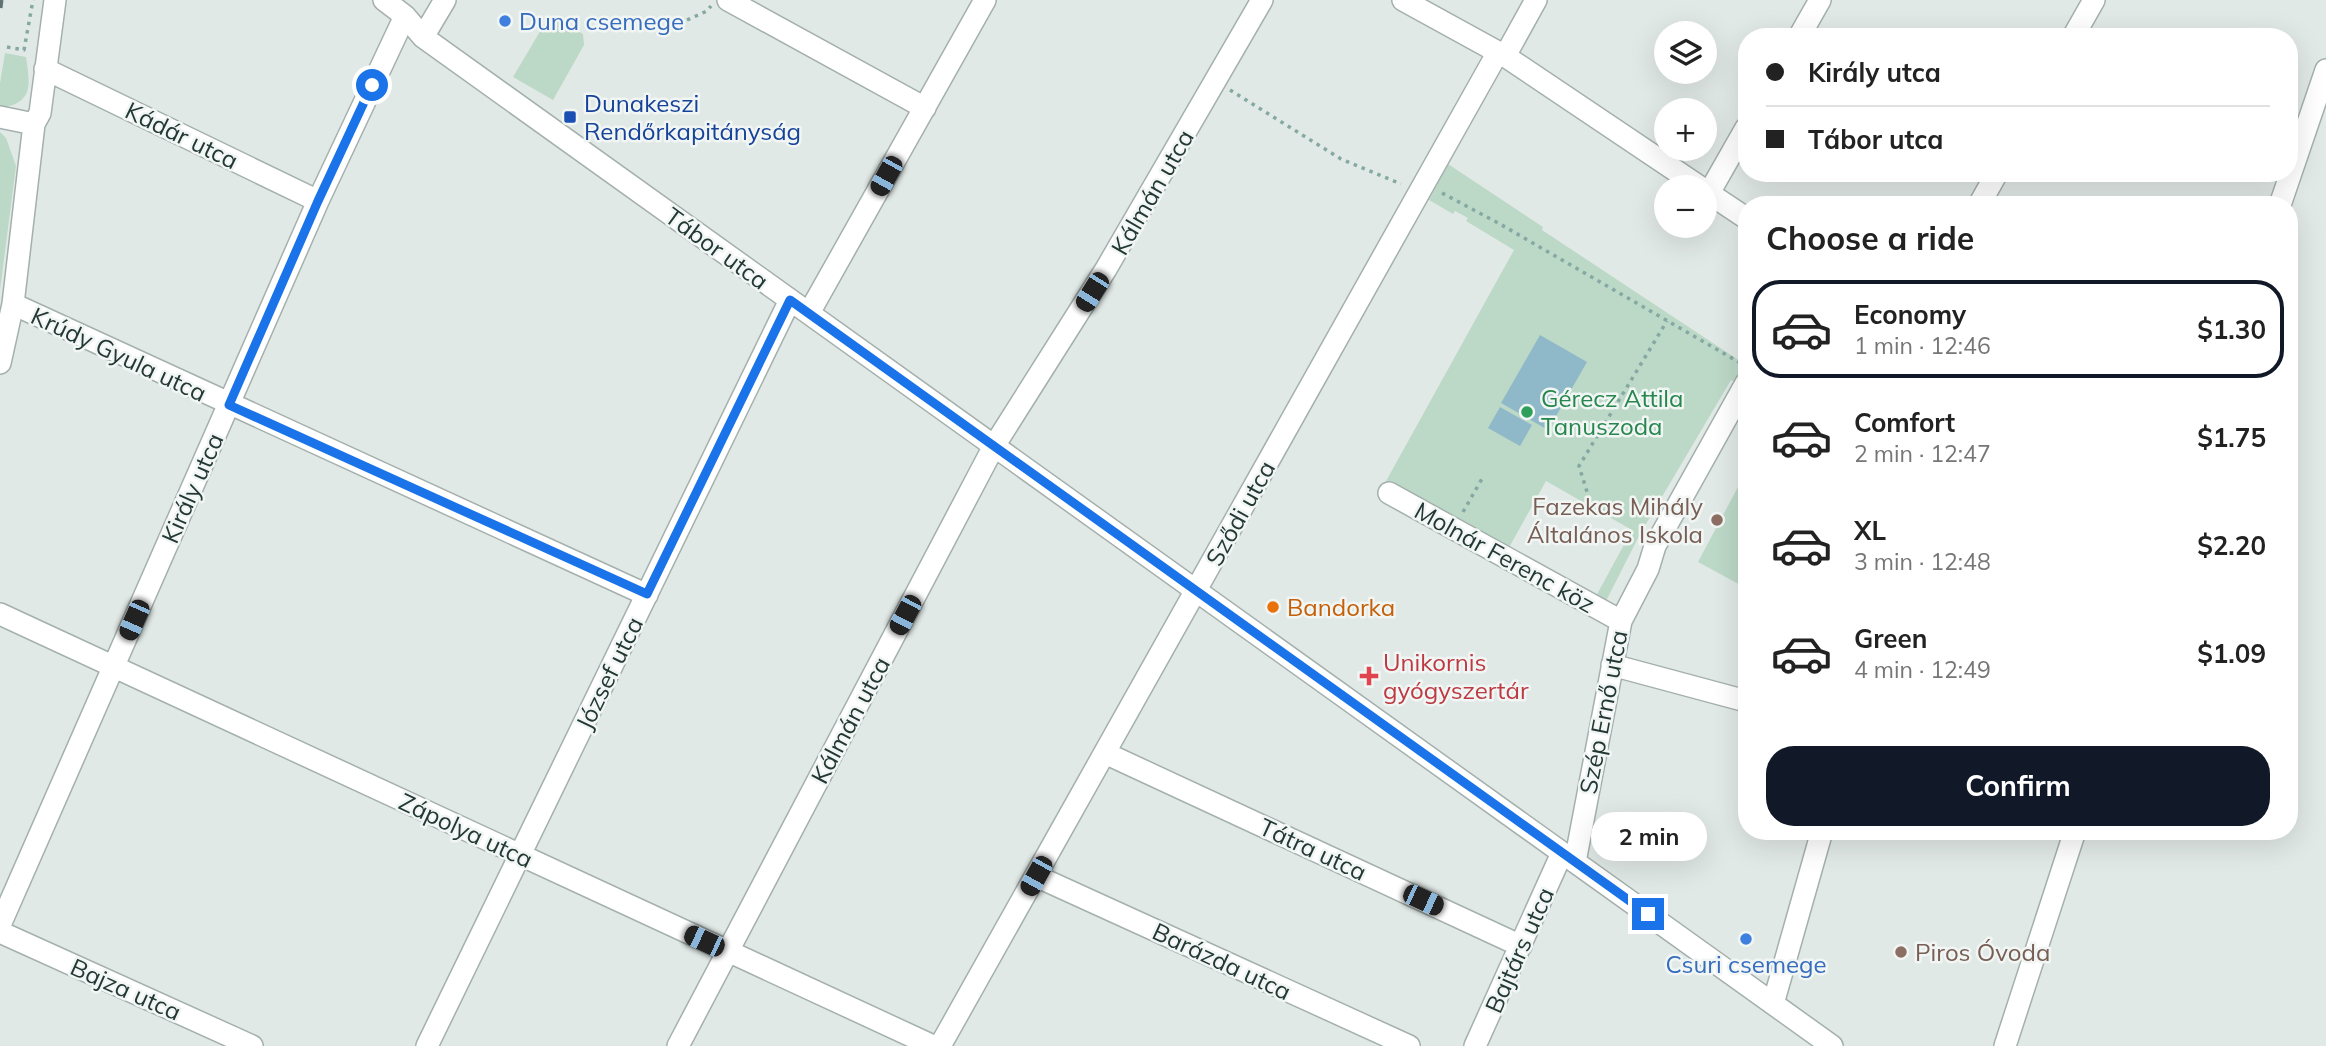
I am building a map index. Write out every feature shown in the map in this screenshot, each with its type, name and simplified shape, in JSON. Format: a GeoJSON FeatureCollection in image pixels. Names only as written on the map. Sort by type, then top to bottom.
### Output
{"type":"FeatureCollection","features":[{"type":"Feature","properties":{"kind":"street"},"geometry":{"type":"LineString","coordinates":[[0,363],[13,304],[34,124],[40,113],[55,0]]}},
{"type":"Feature","properties":{"kind":"street","name":"Tábor utca"},"geometry":{"type":"LineString","coordinates":[[384,0],[405,16],[423,37],[1832,1046]]}},
{"type":"Feature","properties":{"kind":"street"},"geometry":{"type":"LineString","coordinates":[[423,37],[445,0]]}},
{"type":"Feature","properties":{"kind":"street"},"geometry":{"type":"LineString","coordinates":[[727,0],[925,108]]}},
{"type":"Feature","properties":{"kind":"street"},"geometry":{"type":"LineString","coordinates":[[809,313],[985,0]]}},
{"type":"Feature","properties":{"kind":"street","name":"Kálmán utca"},"geometry":{"type":"LineString","coordinates":[[678,1046],[994,446],[1106,269],[1217,82],[1262,0]]}},
{"type":"Feature","properties":{"kind":"street"},"geometry":{"type":"LineString","coordinates":[[1403,0],[1501,54],[1682,175]]}},
{"type":"Feature","properties":{"kind":"street","name":"Sződi utca"},"geometry":{"type":"LineString","coordinates":[[940,1046],[1420,192],[1536,0]]}},
{"type":"Feature","properties":{"kind":"street"},"geometry":{"type":"LineString","coordinates":[[1804,28],[1820,0]]}},
{"type":"Feature","properties":{"kind":"street"},"geometry":{"type":"LineString","coordinates":[[2078,28],[2094,0]]}},
{"type":"Feature","properties":{"kind":"street","name":"Király utca"},"geometry":{"type":"LineString","coordinates":[[0,925],[318,201],[405,16]]}},
{"type":"Feature","properties":{"kind":"street","name":"Kádár utca"},"geometry":{"type":"LineString","coordinates":[[45,69],[318,201]]}},
{"type":"Feature","properties":{"kind":"street"},"geometry":{"type":"LineString","coordinates":[[2298,152],[2326,70]]}},
{"type":"Feature","properties":{"kind":"street"},"geometry":{"type":"LineString","coordinates":[[0,117],[34,124]]}},
{"type":"Feature","properties":{"kind":"street"},"geometry":{"type":"LineString","coordinates":[[1715,175],[1738,140]]}},
{"type":"Feature","properties":{"kind":"street"},"geometry":{"type":"LineString","coordinates":[[1717,198],[1738,213]]}},
{"type":"Feature","properties":{"kind":"street","name":"József utca"},"geometry":{"type":"LineString","coordinates":[[427,1046],[790,300]]}},
{"type":"Feature","properties":{"kind":"street","name":"Krúdy Gyula utca"},"geometry":{"type":"LineString","coordinates":[[13,304],[647,594]]}},
{"type":"Feature","properties":{"kind":"street","name":"Szép Ernő utca"},"geometry":{"type":"LineString","coordinates":[[1569,858],[1620,621],[1648,569],[1655,546],[1738,397]]}},
{"type":"Feature","properties":{"kind":"street","name":"Molnár Ferenc köz"},"geometry":{"type":"LineString","coordinates":[[1389,493],[1620,621]]}},
{"type":"Feature","properties":{"kind":"street","name":"Zápolya utca"},"geometry":{"type":"LineString","coordinates":[[0,614],[933,1046]]}},
{"type":"Feature","properties":{"kind":"street"},"geometry":{"type":"LineString","coordinates":[[1612,665],[1738,699]]}},
{"type":"Feature","properties":{"kind":"street","name":"Tátra utca"},"geometry":{"type":"LineString","coordinates":[[1105,752],[1521,946]]}},
{"type":"Feature","properties":{"kind":"street"},"geometry":{"type":"LineString","coordinates":[[1773,1004],[1819,840]]}},
{"type":"Feature","properties":{"kind":"street"},"geometry":{"type":"LineString","coordinates":[[2005,1046],[2072,840]]}},
{"type":"Feature","properties":{"kind":"street","name":"Bajtárs utca"},"geometry":{"type":"LineString","coordinates":[[1475,1046],[1521,946],[1569,858]]}},
{"type":"Feature","properties":{"kind":"street","name":"Barázda utca"},"geometry":{"type":"LineString","coordinates":[[1036,876],[1409,1046]]}},
{"type":"Feature","properties":{"kind":"street","name":"Bajza utca"},"geometry":{"type":"LineString","coordinates":[[0,932],[251,1046]]}},
{"type":"Feature","properties":{"kind":"path"},"geometry":{"type":"LineString","coordinates":[[8,47],[24,50],[33,0]]}},
{"type":"Feature","properties":{"kind":"path"},"geometry":{"type":"LineString","coordinates":[[1217,82],[1340,159],[1420,192],[1443,193],[1738,361]]}},
{"type":"Feature","properties":{"kind":"path"},"geometry":{"type":"LineString","coordinates":[[1592,508],[1579,466],[1667,321]]}},
{"type":"Feature","properties":{"kind":"path"},"geometry":{"type":"LineString","coordinates":[[1454,529],[1483,477]]}},
{"type":"Feature","properties":{"kind":"green space"},"geometry":{"type":"Polygon","coordinates":[[[555,20],[583,34],[584,45],[553,100],[513,77],[545,23],[555,20]]]}},
{"type":"Feature","properties":{"kind":"green space"},"geometry":{"type":"Polygon","coordinates":[[[5,53],[26,57],[28,84],[24,97],[19,102],[0,108],[0,83],[5,53]]]}},
{"type":"Feature","properties":{"kind":"green space"},"geometry":{"type":"Polygon","coordinates":[[[0,132],[6,138],[16,166],[0,290],[0,132]]]}},
{"type":"Feature","properties":{"kind":"green space"},"geometry":{"type":"Polygon","coordinates":[[[1448,164],[1543,227],[1542,230],[1738,360],[1737,383],[1731,380],[1640,534],[1605,603],[1595,598],[1632,530],[1546,481],[1507,551],[1385,483],[1514,250],[1466,221],[1468,218],[1455,211],[1453,214],[1429,200],[1448,164]]]}},
{"type":"Feature","properties":{"kind":"green space"},"geometry":{"type":"Polygon","coordinates":[[[1738,487],[1738,584],[1698,562],[1738,487]]]}},
{"type":"Feature","properties":{"kind":"water"},"geometry":{"type":"Polygon","coordinates":[[[1540,335],[1587,362],[1548,430],[1501,403],[1540,335]]]}},
{"type":"Feature","properties":{"kind":"water"},"geometry":{"type":"Polygon","coordinates":[[[1500,407],[1532,425],[1520,446],[1488,428],[1500,407]]]}},
{"type":"Feature","properties":{"kind":"railway"},"geometry":{"type":"LineString","coordinates":[[0,8],[1,0]]}},
{"type":"Feature","properties":{"kind":"place","name":"Duna csemege"},"geometry":{"type":"Point","coordinates":[505,21]}},
{"type":"Feature","properties":{"kind":"place","name":"Dunakeszi Rendőrkapitányság"},"geometry":{"type":"Point","coordinates":[570,117]}},
{"type":"Feature","properties":{"kind":"place","name":"Gérecz Attila Tanuszoda"},"geometry":{"type":"Point","coordinates":[1527,412]}},
{"type":"Feature","properties":{"kind":"place","name":"Fazekas Mihály Általános Iskola"},"geometry":{"type":"Point","coordinates":[1717,520]}},
{"type":"Feature","properties":{"kind":"place","name":"Bandorka"},"geometry":{"type":"Point","coordinates":[1273,607]}},
{"type":"Feature","properties":{"kind":"place","name":"Unikornis gyógyszertár"},"geometry":{"type":"Point","coordinates":[1369,676]}},
{"type":"Feature","properties":{"kind":"place","name":"Csuri csemege"},"geometry":{"type":"Point","coordinates":[1746,939]}},
{"type":"Feature","properties":{"kind":"place","name":"Piros Óvoda"},"geometry":{"type":"Point","coordinates":[1901,952]}},
{"type":"Feature","properties":{"kind":"route"},"geometry":{"type":"LineString","coordinates":[[372,85],[229,405],[647,594],[790,300],[1648,914]]}}]}
